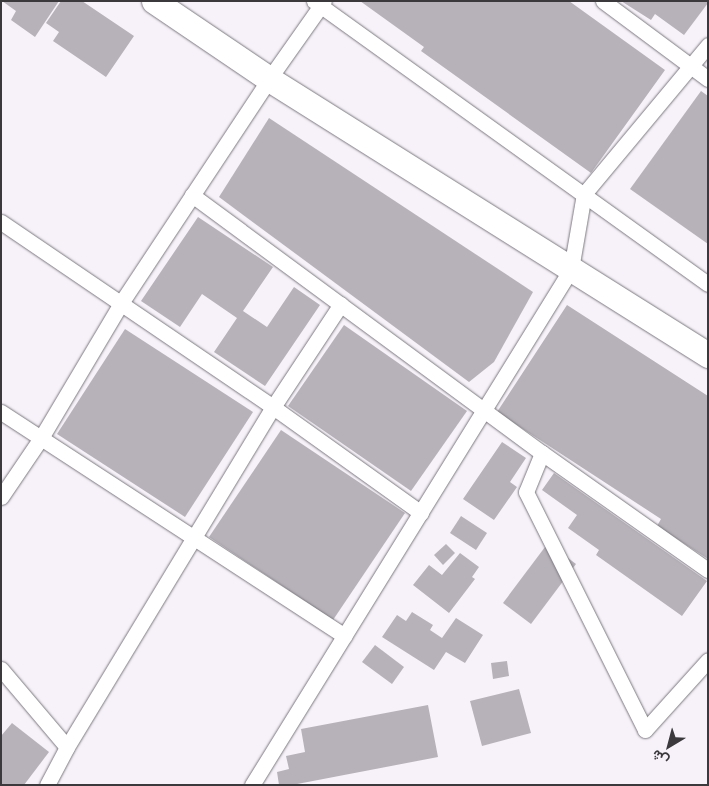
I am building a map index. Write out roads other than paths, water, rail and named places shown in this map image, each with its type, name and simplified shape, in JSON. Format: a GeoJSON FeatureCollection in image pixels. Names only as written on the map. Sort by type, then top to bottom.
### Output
{"type":"FeatureCollection","features":[{"type":"Feature","properties":{"kind":"main road"},"geometry":{"type":"LineString","coordinates":[[154,1],[270,79],[708,355]]}},
{"type":"Feature","properties":{"kind":"street"},"geometry":{"type":"LineString","coordinates":[[603,1],[708,78]]}},
{"type":"Feature","properties":{"kind":"street"},"geometry":{"type":"LineString","coordinates":[[1,497],[41,438],[121,304],[320,3],[708,284]]}},
{"type":"Feature","properties":{"kind":"street"},"geometry":{"type":"LineString","coordinates":[[252,785],[571,268],[584,194],[708,45]]}},
{"type":"Feature","properties":{"kind":"street"},"geometry":{"type":"LineString","coordinates":[[192,195],[542,453],[708,570]]}},
{"type":"Feature","properties":{"kind":"street"},"geometry":{"type":"LineString","coordinates":[[1,222],[273,407],[421,513]]}},
{"type":"Feature","properties":{"kind":"street"},"geometry":{"type":"LineString","coordinates":[[47,785],[68,746],[195,539],[273,407],[340,304]]}},
{"type":"Feature","properties":{"kind":"street"},"geometry":{"type":"LineString","coordinates":[[1,412],[344,636]]}},
{"type":"Feature","properties":{"kind":"street"},"geometry":{"type":"LineString","coordinates":[[542,453],[526,492],[644,730],[702,680],[708,660]]}},
{"type":"Feature","properties":{"kind":"street"},"geometry":{"type":"LineString","coordinates":[[1,670],[68,746]]}}]}
